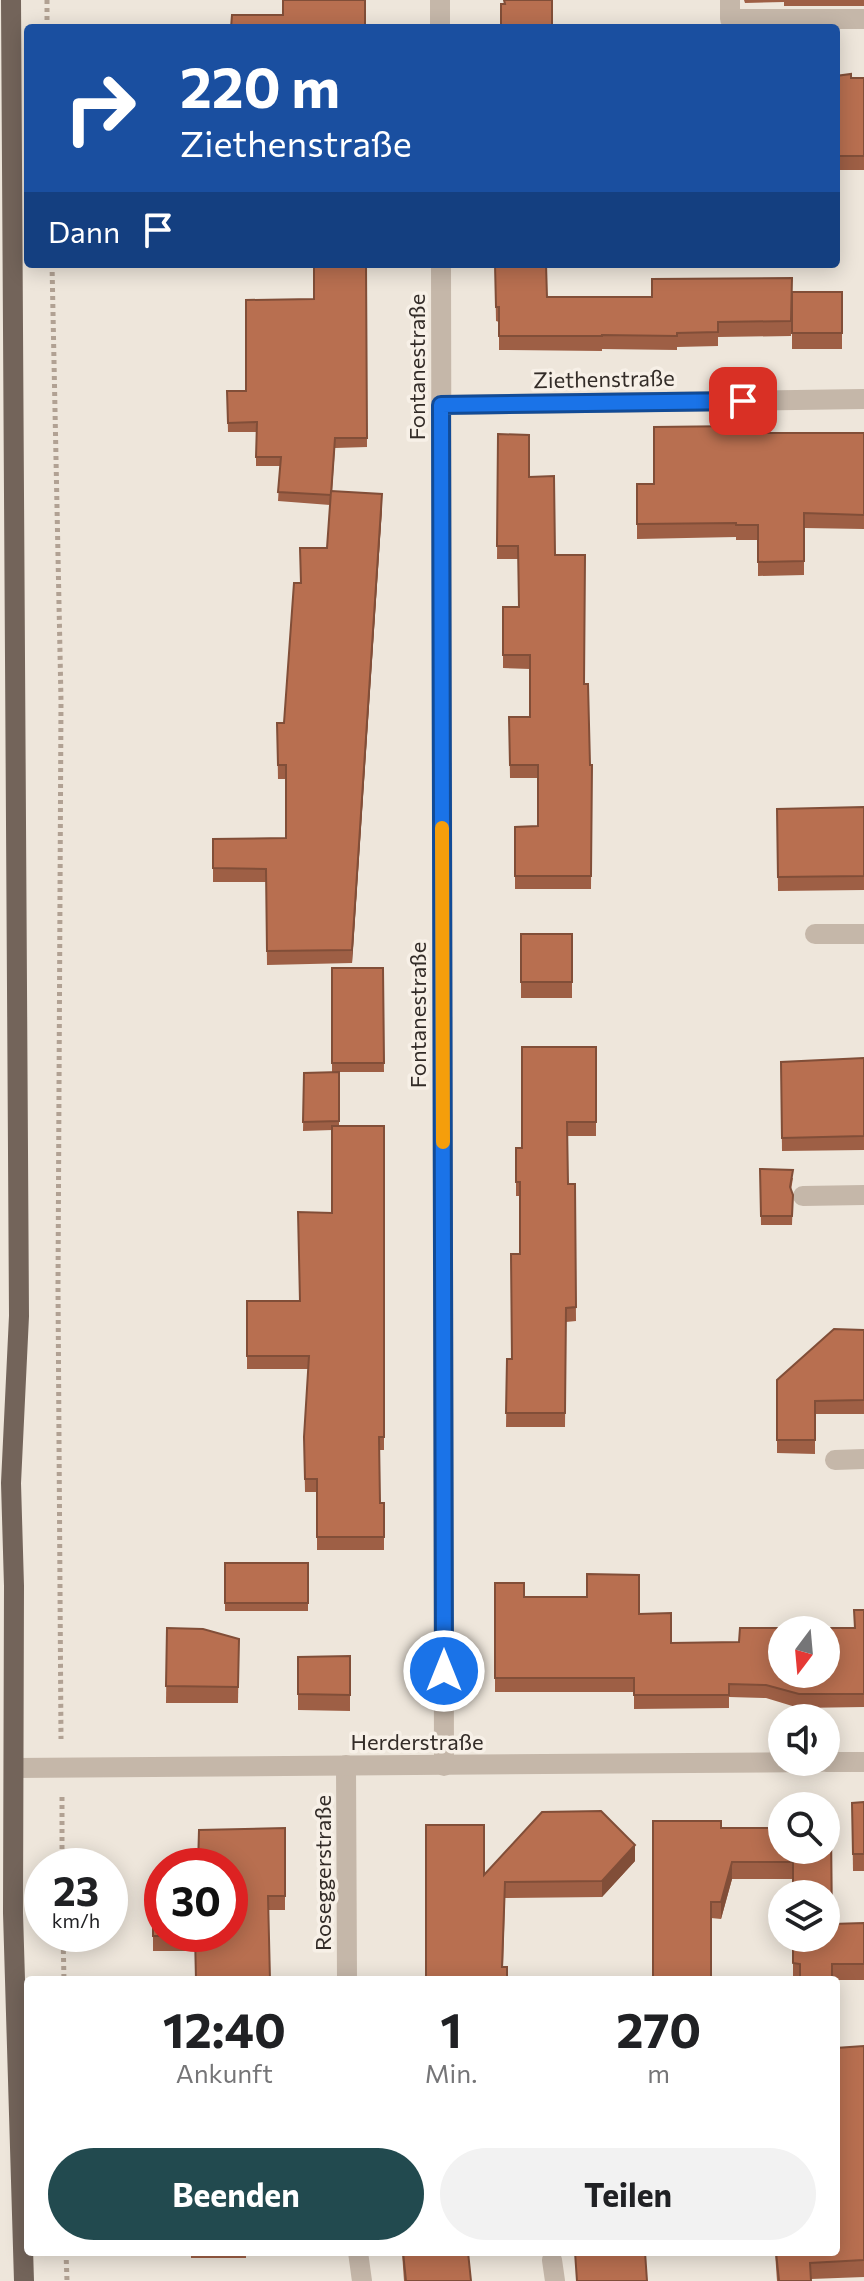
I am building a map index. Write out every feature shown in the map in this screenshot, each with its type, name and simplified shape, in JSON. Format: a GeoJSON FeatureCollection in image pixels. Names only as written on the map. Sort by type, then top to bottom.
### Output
{"type":"FeatureCollection","features":[{"type":"Feature","properties":{"kind":"main road"},"geometry":{"type":"LineString","coordinates":[[11,0],[19,1316],[11,1483],[14,1586],[7,1766],[24,2281]]}},
{"type":"Feature","properties":{"kind":"street"},"geometry":{"type":"LineString","coordinates":[[440,0],[440,24]]}},
{"type":"Feature","properties":{"kind":"street"},"geometry":{"type":"LineString","coordinates":[[730,0],[730,19],[864,19]]}},
{"type":"Feature","properties":{"kind":"street","name":"Fontanestraße"},"geometry":{"type":"LineString","coordinates":[[441,268],[444,1766]]}},
{"type":"Feature","properties":{"kind":"street","name":"Ziethenstraße"},"geometry":{"type":"LineString","coordinates":[[441,405],[864,399]]}},
{"type":"Feature","properties":{"kind":"street"},"geometry":{"type":"LineString","coordinates":[[815,934],[864,934]]}},
{"type":"Feature","properties":{"kind":"street"},"geometry":{"type":"LineString","coordinates":[[803,1196],[864,1195]]}},
{"type":"Feature","properties":{"kind":"street"},"geometry":{"type":"LineString","coordinates":[[835,1460],[864,1459]]}},
{"type":"Feature","properties":{"kind":"street","name":"Herderstraße"},"geometry":{"type":"LineString","coordinates":[[840,1762],[864,1762]]}},
{"type":"Feature","properties":{"kind":"street","name":"Herderstraße"},"geometry":{"type":"LineString","coordinates":[[7,1766],[768,1763]]}},
{"type":"Feature","properties":{"kind":"street","name":"Roseggerstraße"},"geometry":{"type":"LineString","coordinates":[[346,1765],[347,1976]]}},
{"type":"Feature","properties":{"kind":"street"},"geometry":{"type":"LineString","coordinates":[[359,2256],[362,2281]]}},
{"type":"Feature","properties":{"kind":"path"},"geometry":{"type":"LineString","coordinates":[[47,0],[47,24]]}},
{"type":"Feature","properties":{"kind":"path"},"geometry":{"type":"LineString","coordinates":[[52,268],[61,701],[58,1303],[62,1848]]}},
{"type":"Feature","properties":{"kind":"path"},"geometry":{"type":"LineString","coordinates":[[63,1952],[64,1976]]}},
{"type":"Feature","properties":{"kind":"path"},"geometry":{"type":"LineString","coordinates":[[66,2256],[67,2281]]}},
{"type":"Feature","properties":{"kind":"building"},"geometry":{"type":"Polygon","coordinates":[[[283,0],[365,0],[365,24],[231,24],[232,15],[283,15],[283,0]]]}},
{"type":"Feature","properties":{"kind":"building"},"geometry":{"type":"Polygon","coordinates":[[[504,0],[552,0],[552,24],[501,24],[501,4],[505,4],[504,0]]]}},
{"type":"Feature","properties":{"kind":"building"},"geometry":{"type":"Polygon","coordinates":[[[851,74],[851,78],[864,78],[864,156],[840,156],[840,75],[851,74]]]}},
{"type":"Feature","properties":{"kind":"building"},"geometry":{"type":"Polygon","coordinates":[[[314,268],[366,268],[367,438],[335,438],[331,495],[278,492],[281,457],[256,457],[257,422],[228,423],[227,391],[246,391],[246,300],[314,299],[314,268]]]}},
{"type":"Feature","properties":{"kind":"building"},"geometry":{"type":"Polygon","coordinates":[[[495,268],[546,268],[547,297],[652,297],[652,279],[792,278],[791,321],[718,322],[718,332],[677,333],[677,336],[499,336],[499,307],[496,307],[495,268]]]}},
{"type":"Feature","properties":{"kind":"building"},"geometry":{"type":"Polygon","coordinates":[[[792,292],[842,292],[842,333],[792,333],[792,292]]]}},
{"type":"Feature","properties":{"kind":"building"},"geometry":{"type":"Polygon","coordinates":[[[739,426],[739,433],[864,433],[864,515],[804,513],[804,561],[758,562],[758,525],[637,524],[637,484],[654,484],[654,427],[739,426]]]}},
{"type":"Feature","properties":{"kind":"building"},"geometry":{"type":"Polygon","coordinates":[[[498,434],[529,435],[529,477],[554,476],[555,555],[585,555],[584,684],[588,684],[592,765],[591,876],[515,876],[515,827],[538,826],[538,765],[510,765],[509,717],[530,717],[530,655],[503,655],[503,607],[519,607],[518,546],[497,546],[498,434]]]}},
{"type":"Feature","properties":{"kind":"building"},"geometry":{"type":"Polygon","coordinates":[[[331,491],[382,494],[352,950],[267,951],[266,869],[213,868],[213,839],[286,838],[286,765],[278,765],[277,723],[284,723],[294,583],[301,583],[300,548],[327,548],[331,491]]]}},
{"type":"Feature","properties":{"kind":"building"},"geometry":{"type":"Polygon","coordinates":[[[864,807],[864,876],[778,877],[777,809],[864,807]]]}},
{"type":"Feature","properties":{"kind":"building"},"geometry":{"type":"Polygon","coordinates":[[[521,934],[572,934],[572,982],[521,982],[521,934]]]}},
{"type":"Feature","properties":{"kind":"building"},"geometry":{"type":"Polygon","coordinates":[[[332,968],[383,968],[384,1063],[332,1063],[332,968]]]}},
{"type":"Feature","properties":{"kind":"building"},"geometry":{"type":"Polygon","coordinates":[[[522,1047],[596,1047],[596,1122],[567,1122],[568,1184],[575,1184],[576,1307],[566,1308],[565,1413],[506,1413],[507,1359],[512,1359],[511,1254],[520,1254],[520,1182],[516,1182],[516,1148],[522,1148],[522,1047]]]}},
{"type":"Feature","properties":{"kind":"building"},"geometry":{"type":"Polygon","coordinates":[[[864,1058],[864,1136],[782,1138],[781,1062],[864,1058]]]}},
{"type":"Feature","properties":{"kind":"building"},"geometry":{"type":"Polygon","coordinates":[[[339,1072],[339,1121],[303,1122],[304,1073],[339,1072]]]}},
{"type":"Feature","properties":{"kind":"building"},"geometry":{"type":"Polygon","coordinates":[[[332,1126],[384,1126],[384,1437],[379,1437],[384,1537],[317,1537],[317,1479],[305,1479],[309,1356],[247,1356],[247,1301],[300,1301],[298,1212],[332,1213],[332,1126]]]}},
{"type":"Feature","properties":{"kind":"building"},"geometry":{"type":"Polygon","coordinates":[[[760,1169],[793,1170],[790,1187],[793,1195],[792,1216],[761,1216],[760,1169]]]}},
{"type":"Feature","properties":{"kind":"building"},"geometry":{"type":"Polygon","coordinates":[[[834,1329],[864,1330],[864,1400],[815,1401],[815,1440],[777,1440],[777,1380],[834,1329]]]}},
{"type":"Feature","properties":{"kind":"building"},"geometry":{"type":"Polygon","coordinates":[[[225,1563],[308,1563],[308,1603],[225,1603],[225,1563]]]}},
{"type":"Feature","properties":{"kind":"building"},"geometry":{"type":"Polygon","coordinates":[[[587,1574],[639,1575],[639,1614],[671,1613],[671,1643],[739,1642],[740,1628],[768,1628],[768,1686],[729,1684],[729,1695],[634,1695],[634,1678],[495,1678],[495,1583],[524,1583],[524,1597],[587,1597],[587,1574]]]}},
{"type":"Feature","properties":{"kind":"building"},"geometry":{"type":"Polygon","coordinates":[[[854,1610],[864,1610],[864,1694],[799,1694],[777,1688],[840,1688],[840,1628],[855,1628],[854,1610]]]}},
{"type":"Feature","properties":{"kind":"building"},"geometry":{"type":"Polygon","coordinates":[[[167,1628],[203,1629],[239,1639],[238,1687],[166,1686],[167,1628]]]}},
{"type":"Feature","properties":{"kind":"building"},"geometry":{"type":"Polygon","coordinates":[[[350,1656],[350,1695],[298,1694],[298,1657],[350,1656]]]}},
{"type":"Feature","properties":{"kind":"building"},"geometry":{"type":"Polygon","coordinates":[[[864,1802],[864,1854],[853,1854],[852,1803],[864,1802]]]}},
{"type":"Feature","properties":{"kind":"building"},"geometry":{"type":"Polygon","coordinates":[[[601,1811],[635,1845],[602,1881],[505,1882],[502,1967],[507,1967],[507,1976],[426,1976],[426,1825],[484,1825],[484,1875],[542,1812],[601,1811]]]}},
{"type":"Feature","properties":{"kind":"building"},"geometry":{"type":"Polygon","coordinates":[[[653,1821],[721,1821],[721,1828],[768,1828],[768,1862],[732,1862],[721,1902],[711,1902],[711,1976],[653,1976],[653,1821]]]}},
{"type":"Feature","properties":{"kind":"building"},"geometry":{"type":"Polygon","coordinates":[[[285,1828],[285,1896],[268,1896],[270,1976],[196,1976],[195,1952],[248,1952],[248,1848],[198,1848],[199,1830],[285,1828]]]}},
{"type":"Feature","properties":{"kind":"building"},"geometry":{"type":"Polygon","coordinates":[[[793,1864],[831,1864],[832,1880],[793,1880],[793,1864]]]}},
{"type":"Feature","properties":{"kind":"building"},"geometry":{"type":"Polygon","coordinates":[[[864,1923],[864,1964],[832,1964],[832,1976],[800,1976],[800,1964],[793,1963],[793,1952],[840,1952],[840,1924],[864,1923]]]}},
{"type":"Feature","properties":{"kind":"building"},"geometry":{"type":"Polygon","coordinates":[[[864,2046],[864,2260],[810,2263],[811,2281],[779,2281],[776,2256],[840,2256],[840,2048],[864,2046]]]}},
{"type":"Feature","properties":{"kind":"building"},"geometry":{"type":"Polygon","coordinates":[[[403,2256],[468,2256],[471,2281],[406,2281],[403,2256]]]}},
{"type":"Feature","properties":{"kind":"building"},"geometry":{"type":"Polygon","coordinates":[[[575,2256],[645,2256],[647,2281],[577,2281],[575,2256]]]}},
{"type":"Feature","properties":{"kind":"slow traffic"},"geometry":{"type":"LineString","coordinates":[[442,828],[443,1142]]}},
{"type":"Feature","properties":{"kind":"route"},"geometry":{"type":"LineString","coordinates":[[444,1671],[441,405],[743,401]]}}]}
